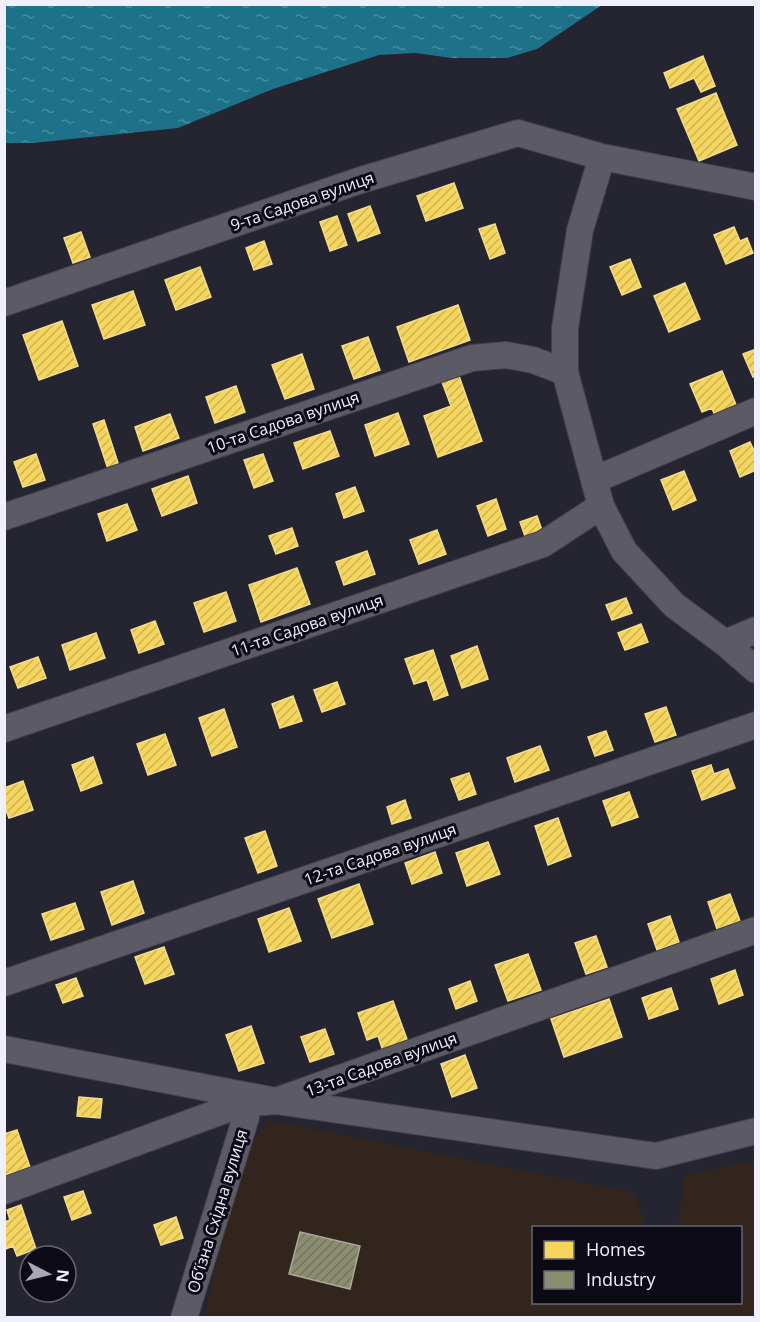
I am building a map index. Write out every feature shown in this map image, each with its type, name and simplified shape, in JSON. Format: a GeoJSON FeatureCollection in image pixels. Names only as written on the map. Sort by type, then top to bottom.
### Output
{"type":"FeatureCollection","features":[{"type":"Feature","properties":{"kind":"street","name":"9-та Садова вулиця"},"geometry":{"type":"LineString","coordinates":[[4,303],[358,180],[518,133],[602,157],[756,187]]}},
{"type":"Feature","properties":{"kind":"street"},"geometry":{"type":"LineString","coordinates":[[602,157],[580,230],[565,328],[565,372],[601,506],[624,551],[674,605],[725,643],[756,670]]}},
{"type":"Feature","properties":{"kind":"street","name":"10-та Садова вулиця"},"geometry":{"type":"LineString","coordinates":[[4,517],[472,358],[506,355],[533,360],[565,372]]}},
{"type":"Feature","properties":{"kind":"street"},"geometry":{"type":"LineString","coordinates":[[594,480],[756,411]]}},
{"type":"Feature","properties":{"kind":"street","name":"11-та Садова вулиця"},"geometry":{"type":"LineString","coordinates":[[4,729],[543,544],[601,506]]}},
{"type":"Feature","properties":{"kind":"street"},"geometry":{"type":"LineString","coordinates":[[725,643],[756,630]]}},
{"type":"Feature","properties":{"kind":"street","name":"12-та Садова вулиця"},"geometry":{"type":"LineString","coordinates":[[4,983],[756,725]]}},
{"type":"Feature","properties":{"kind":"street","name":"13-та Садова вулиця"},"geometry":{"type":"LineString","coordinates":[[4,1191],[241,1104],[276,1101],[756,930]]}},
{"type":"Feature","properties":{"kind":"street"},"geometry":{"type":"LineString","coordinates":[[4,1049],[276,1101],[656,1156],[756,1131]]}},
{"type":"Feature","properties":{"kind":"street","name":"Обʼїзна Східна вулиця"},"geometry":{"type":"LineString","coordinates":[[184,1317],[246,1118],[241,1104]]}},
{"type":"Feature","properties":{"kind":"shaded area"},"geometry":{"type":"Polygon","coordinates":[[[268,1120],[635,1193],[646,1225],[656,1226],[532,1226],[532,1304],[742,1304],[742,1226],[678,1226],[684,1176],[755,1160],[755,1317],[204,1318],[236,1167],[268,1120]]]}},
{"type":"Feature","properties":{"kind":"water"},"geometry":{"type":"Polygon","coordinates":[[[4,5],[602,5],[537,49],[507,58],[452,58],[415,53],[379,55],[273,89],[178,128],[33,143],[5,143],[4,5]]]}},
{"type":"Feature","properties":{"kind":"building: Homes"},"geometry":{"type":"Polygon","coordinates":[[[703,56],[715,86],[701,92],[694,78],[670,88],[664,73],[703,56]]]}},
{"type":"Feature","properties":{"kind":"building: Homes"},"geometry":{"type":"Polygon","coordinates":[[[716,93],[737,145],[699,161],[677,109],[716,93]]]}},
{"type":"Feature","properties":{"kind":"building: Homes"},"geometry":{"type":"Polygon","coordinates":[[[454,183],[463,208],[426,221],[417,196],[454,183]]]}},
{"type":"Feature","properties":{"kind":"building: Homes"},"geometry":{"type":"Polygon","coordinates":[[[370,206],[380,233],[358,241],[348,214],[370,206]]]}},
{"type":"Feature","properties":{"kind":"building: Homes"},"geometry":{"type":"Polygon","coordinates":[[[337,216],[347,245],[330,251],[320,222],[337,216]]]}},
{"type":"Feature","properties":{"kind":"building: Homes"},"geometry":{"type":"Polygon","coordinates":[[[495,224],[505,253],[490,259],[479,229],[495,224]]]}},
{"type":"Feature","properties":{"kind":"building: Homes"},"geometry":{"type":"Polygon","coordinates":[[[734,227],[740,241],[747,238],[753,253],[726,264],[714,235],[734,227]]]}},
{"type":"Feature","properties":{"kind":"building: Homes"},"geometry":{"type":"Polygon","coordinates":[[[81,232],[90,257],[73,263],[64,238],[81,232]]]}},
{"type":"Feature","properties":{"kind":"building: Homes"},"geometry":{"type":"Polygon","coordinates":[[[264,241],[272,264],[254,270],[246,248],[264,241]]]}},
{"type":"Feature","properties":{"kind":"building: Homes"},"geometry":{"type":"Polygon","coordinates":[[[630,259],[641,287],[622,295],[610,267],[630,259]]]}},
{"type":"Feature","properties":{"kind":"building: Homes"},"geometry":{"type":"Polygon","coordinates":[[[200,267],[211,297],[176,310],[165,280],[200,267]]]}},
{"type":"Feature","properties":{"kind":"building: Homes"},"geometry":{"type":"Polygon","coordinates":[[[685,283],[700,319],[669,332],[654,296],[685,283]]]}},
{"type":"Feature","properties":{"kind":"building: Homes"},"geometry":{"type":"Polygon","coordinates":[[[133,291],[145,325],[104,339],[92,305],[133,291]]]}},
{"type":"Feature","properties":{"kind":"building: Homes"},"geometry":{"type":"Polygon","coordinates":[[[458,305],[470,340],[409,362],[397,327],[458,305]]]}},
{"type":"Feature","properties":{"kind":"building: Homes"},"geometry":{"type":"Polygon","coordinates":[[[62,321],[78,366],[39,380],[23,335],[62,321]]]}},
{"type":"Feature","properties":{"kind":"building: Homes"},"geometry":{"type":"Polygon","coordinates":[[[368,337],[380,370],[354,379],[342,346],[368,337]]]}},
{"type":"Feature","properties":{"kind":"building: Homes"},"geometry":{"type":"Polygon","coordinates":[[[756,349],[756,376],[753,377],[743,354],[756,349]]]}},
{"type":"Feature","properties":{"kind":"building: Homes"},"geometry":{"type":"Polygon","coordinates":[[[302,354],[314,389],[285,399],[272,365],[302,354]]]}},
{"type":"Feature","properties":{"kind":"building: Homes"},"geometry":{"type":"Polygon","coordinates":[[[722,371],[737,407],[715,416],[712,408],[702,412],[690,384],[722,371]]]}},
{"type":"Feature","properties":{"kind":"building: Homes"},"geometry":{"type":"Polygon","coordinates":[[[459,376],[482,441],[438,457],[424,416],[451,406],[442,382],[459,376]]]}},
{"type":"Feature","properties":{"kind":"building: Homes"},"geometry":{"type":"Polygon","coordinates":[[[236,386],[245,412],[215,423],[206,397],[236,386]]]}},
{"type":"Feature","properties":{"kind":"building: Homes"},"geometry":{"type":"Polygon","coordinates":[[[398,413],[409,444],[375,456],[365,425],[398,413]]]}},
{"type":"Feature","properties":{"kind":"building: Homes"},"geometry":{"type":"Polygon","coordinates":[[[170,414],[179,438],[143,451],[135,427],[170,414]]]}},
{"type":"Feature","properties":{"kind":"building: Homes"},"geometry":{"type":"Polygon","coordinates":[[[104,420],[120,469],[109,472],[93,424],[104,420]]]}},
{"type":"Feature","properties":{"kind":"building: Homes"},"geometry":{"type":"Polygon","coordinates":[[[330,431],[339,456],[303,469],[294,443],[330,431]]]}},
{"type":"Feature","properties":{"kind":"building: Homes"},"geometry":{"type":"Polygon","coordinates":[[[750,442],[756,455],[756,470],[740,477],[730,451],[750,442]]]}},
{"type":"Feature","properties":{"kind":"building: Homes"},"geometry":{"type":"Polygon","coordinates":[[[36,454],[45,480],[23,487],[14,462],[36,454]]]}},
{"type":"Feature","properties":{"kind":"building: Homes"},"geometry":{"type":"Polygon","coordinates":[[[263,454],[273,481],[254,488],[244,460],[263,454]]]}},
{"type":"Feature","properties":{"kind":"building: Homes"},"geometry":{"type":"Polygon","coordinates":[[[684,471],[696,500],[673,510],[661,480],[684,471]]]}},
{"type":"Feature","properties":{"kind":"building: Homes"},"geometry":{"type":"Polygon","coordinates":[[[188,476],[197,503],[162,516],[152,489],[188,476]]]}},
{"type":"Feature","properties":{"kind":"building: Homes"},"geometry":{"type":"Polygon","coordinates":[[[355,487],[364,511],[344,518],[336,494],[355,487]]]}},
{"type":"Feature","properties":{"kind":"building: Homes"},"geometry":{"type":"Polygon","coordinates":[[[496,499],[506,529],[488,536],[477,506],[496,499]]]}},
{"type":"Feature","properties":{"kind":"building: Homes"},"geometry":{"type":"Polygon","coordinates":[[[127,504],[137,530],[107,541],[98,514],[127,504]]]}},
{"type":"Feature","properties":{"kind":"building: Homes"},"geometry":{"type":"Polygon","coordinates":[[[537,516],[543,533],[526,539],[520,522],[537,516]]]}},
{"type":"Feature","properties":{"kind":"building: Homes"},"geometry":{"type":"Polygon","coordinates":[[[292,528],[298,546],[276,554],[269,536],[292,528]]]}},
{"type":"Feature","properties":{"kind":"building: Homes"},"geometry":{"type":"Polygon","coordinates":[[[437,530],[446,554],[419,564],[410,540],[437,530]]]}},
{"type":"Feature","properties":{"kind":"building: Homes"},"geometry":{"type":"Polygon","coordinates":[[[367,551],[375,574],[344,585],[336,562],[367,551]]]}},
{"type":"Feature","properties":{"kind":"building: Homes"},"geometry":{"type":"Polygon","coordinates":[[[297,568],[310,604],[261,622],[249,585],[297,568]]]}},
{"type":"Feature","properties":{"kind":"building: Homes"},"geometry":{"type":"Polygon","coordinates":[[[226,592],[236,621],[204,632],[194,603],[226,592]]]}},
{"type":"Feature","properties":{"kind":"building: Homes"},"geometry":{"type":"Polygon","coordinates":[[[626,598],[632,613],[612,620],[606,605],[626,598]]]}},
{"type":"Feature","properties":{"kind":"building: Homes"},"geometry":{"type":"Polygon","coordinates":[[[155,621],[164,644],[139,653],[131,630],[155,621]]]}},
{"type":"Feature","properties":{"kind":"building: Homes"},"geometry":{"type":"Polygon","coordinates":[[[641,624],[648,642],[625,650],[618,633],[641,624]]]}},
{"type":"Feature","properties":{"kind":"building: Homes"},"geometry":{"type":"Polygon","coordinates":[[[96,633],[105,658],[70,670],[62,645],[96,633]]]}},
{"type":"Feature","properties":{"kind":"building: Homes"},"geometry":{"type":"Polygon","coordinates":[[[477,646],[488,679],[462,688],[451,656],[477,646]]]}},
{"type":"Feature","properties":{"kind":"building: Homes"},"geometry":{"type":"Polygon","coordinates":[[[433,650],[448,695],[434,700],[427,680],[414,684],[405,659],[433,650]]]}},
{"type":"Feature","properties":{"kind":"building: Homes"},"geometry":{"type":"Polygon","coordinates":[[[38,657],[46,678],[18,688],[10,667],[38,657]]]}},
{"type":"Feature","properties":{"kind":"building: Homes"},"geometry":{"type":"Polygon","coordinates":[[[337,682],[345,704],[322,712],[314,690],[337,682]]]}},
{"type":"Feature","properties":{"kind":"building: Homes"},"geometry":{"type":"Polygon","coordinates":[[[293,696],[302,721],[280,728],[272,704],[293,696]]]}},
{"type":"Feature","properties":{"kind":"building: Homes"},"geometry":{"type":"Polygon","coordinates":[[[666,707],[676,735],[655,742],[645,714],[666,707]]]}},
{"type":"Feature","properties":{"kind":"building: Homes"},"geometry":{"type":"Polygon","coordinates":[[[224,709],[237,747],[212,756],[199,718],[224,709]]]}},
{"type":"Feature","properties":{"kind":"building: Homes"},"geometry":{"type":"Polygon","coordinates":[[[606,731],[613,750],[595,756],[588,737],[606,731]]]}},
{"type":"Feature","properties":{"kind":"building: Homes"},"geometry":{"type":"Polygon","coordinates":[[[165,734],[176,765],[148,775],[137,744],[165,734]]]}},
{"type":"Feature","properties":{"kind":"building: Homes"},"geometry":{"type":"Polygon","coordinates":[[[540,746],[549,770],[515,782],[507,758],[540,746]]]}},
{"type":"Feature","properties":{"kind":"building: Homes"},"geometry":{"type":"Polygon","coordinates":[[[93,757],[102,783],[81,791],[72,765],[93,757]]]}},
{"type":"Feature","properties":{"kind":"building: Homes"},"geometry":{"type":"Polygon","coordinates":[[[711,765],[714,774],[728,769],[735,788],[702,800],[692,771],[711,765]]]}},
{"type":"Feature","properties":{"kind":"building: Homes"},"geometry":{"type":"Polygon","coordinates":[[[469,773],[476,794],[459,800],[451,779],[469,773]]]}},
{"type":"Feature","properties":{"kind":"building: Homes"},"geometry":{"type":"Polygon","coordinates":[[[23,781],[33,810],[9,818],[4,805],[4,788],[23,781]]]}},
{"type":"Feature","properties":{"kind":"building: Homes"},"geometry":{"type":"Polygon","coordinates":[[[629,792],[638,817],[612,826],[603,801],[629,792]]]}},
{"type":"Feature","properties":{"kind":"building: Homes"},"geometry":{"type":"Polygon","coordinates":[[[405,800],[411,818],[392,824],[387,807],[405,800]]]}},
{"type":"Feature","properties":{"kind":"building: Homes"},"geometry":{"type":"Polygon","coordinates":[[[558,818],[571,856],[548,865],[535,826],[558,818]]]}},
{"type":"Feature","properties":{"kind":"building: Homes"},"geometry":{"type":"Polygon","coordinates":[[[265,831],[277,866],[258,873],[245,838],[265,831]]]}},
{"type":"Feature","properties":{"kind":"building: Homes"},"geometry":{"type":"Polygon","coordinates":[[[488,842],[500,874],[467,886],[456,853],[488,842]]]}},
{"type":"Feature","properties":{"kind":"building: Homes"},"geometry":{"type":"Polygon","coordinates":[[[435,852],[442,873],[412,884],[405,863],[435,852]]]}},
{"type":"Feature","properties":{"kind":"building: Homes"},"geometry":{"type":"Polygon","coordinates":[[[133,881],[144,913],[112,925],[101,892],[133,881]]]}},
{"type":"Feature","properties":{"kind":"building: Homes"},"geometry":{"type":"Polygon","coordinates":[[[359,884],[373,924],[332,938],[318,899],[359,884]]]}},
{"type":"Feature","properties":{"kind":"building: Homes"},"geometry":{"type":"Polygon","coordinates":[[[730,894],[740,921],[717,929],[708,902],[730,894]]]}},
{"type":"Feature","properties":{"kind":"building: Homes"},"geometry":{"type":"Polygon","coordinates":[[[75,903],[84,929],[51,940],[42,914],[75,903]]]}},
{"type":"Feature","properties":{"kind":"building: Homes"},"geometry":{"type":"Polygon","coordinates":[[[289,908],[301,941],[269,952],[258,919],[289,908]]]}},
{"type":"Feature","properties":{"kind":"building: Homes"},"geometry":{"type":"Polygon","coordinates":[[[670,916],[679,942],[657,950],[648,924],[670,916]]]}},
{"type":"Feature","properties":{"kind":"building: Homes"},"geometry":{"type":"Polygon","coordinates":[[[596,936],[607,967],[586,974],[575,943],[596,936]]]}},
{"type":"Feature","properties":{"kind":"building: Homes"},"geometry":{"type":"Polygon","coordinates":[[[164,947],[174,974],[145,984],[135,957],[164,947]]]}},
{"type":"Feature","properties":{"kind":"building: Homes"},"geometry":{"type":"Polygon","coordinates":[[[528,954],[541,990],[508,1001],[495,965],[528,954]]]}},
{"type":"Feature","properties":{"kind":"building: Homes"},"geometry":{"type":"Polygon","coordinates":[[[735,970],[743,995],[719,1004],[711,979],[735,970]]]}},
{"type":"Feature","properties":{"kind":"building: Homes"},"geometry":{"type":"Polygon","coordinates":[[[76,978],[83,996],[63,1003],[56,985],[76,978]]]}},
{"type":"Feature","properties":{"kind":"building: Homes"},"geometry":{"type":"Polygon","coordinates":[[[470,981],[477,1001],[456,1009],[449,989],[470,981]]]}},
{"type":"Feature","properties":{"kind":"building: Homes"},"geometry":{"type":"Polygon","coordinates":[[[671,988],[678,1009],[649,1019],[642,998],[671,988]]]}},
{"type":"Feature","properties":{"kind":"building: Homes"},"geometry":{"type":"Polygon","coordinates":[[[609,999],[622,1037],[564,1057],[551,1019],[609,999]]]}},
{"type":"Feature","properties":{"kind":"building: Homes"},"geometry":{"type":"Polygon","coordinates":[[[393,1001],[408,1042],[383,1051],[378,1036],[367,1040],[358,1013],[393,1001]]]}},
{"type":"Feature","properties":{"kind":"building: Homes"},"geometry":{"type":"Polygon","coordinates":[[[251,1026],[264,1063],[239,1071],[226,1035],[251,1026]]]}},
{"type":"Feature","properties":{"kind":"building: Homes"},"geometry":{"type":"Polygon","coordinates":[[[325,1029],[334,1054],[310,1062],[301,1037],[325,1029]]]}},
{"type":"Feature","properties":{"kind":"building: Homes"},"geometry":{"type":"Polygon","coordinates":[[[465,1055],[477,1088],[452,1097],[441,1064],[465,1055]]]}},
{"type":"Feature","properties":{"kind":"building: Homes"},"geometry":{"type":"Polygon","coordinates":[[[79,1097],[102,1099],[100,1118],[77,1116],[79,1097]]]}},
{"type":"Feature","properties":{"kind":"building: Homes"},"geometry":{"type":"Polygon","coordinates":[[[17,1130],[30,1167],[4,1176],[4,1134],[17,1130]]]}},
{"type":"Feature","properties":{"kind":"building: Homes"},"geometry":{"type":"Polygon","coordinates":[[[83,1191],[91,1213],[72,1220],[64,1197],[83,1191]]]}},
{"type":"Feature","properties":{"kind":"building: Homes"},"geometry":{"type":"Polygon","coordinates":[[[21,1205],[34,1244],[18,1244],[17,1256],[13,1246],[6,1249],[4,1222],[10,1220],[7,1210],[21,1205]]]}},
{"type":"Feature","properties":{"kind":"building: Homes"},"geometry":{"type":"Polygon","coordinates":[[[176,1217],[183,1238],[161,1245],[154,1225],[176,1217]]]}},
{"type":"Feature","properties":{"kind":"building: Industry"},"geometry":{"type":"Polygon","coordinates":[[[300,1232],[360,1246],[350,1289],[289,1274],[300,1232]]]}}]}
